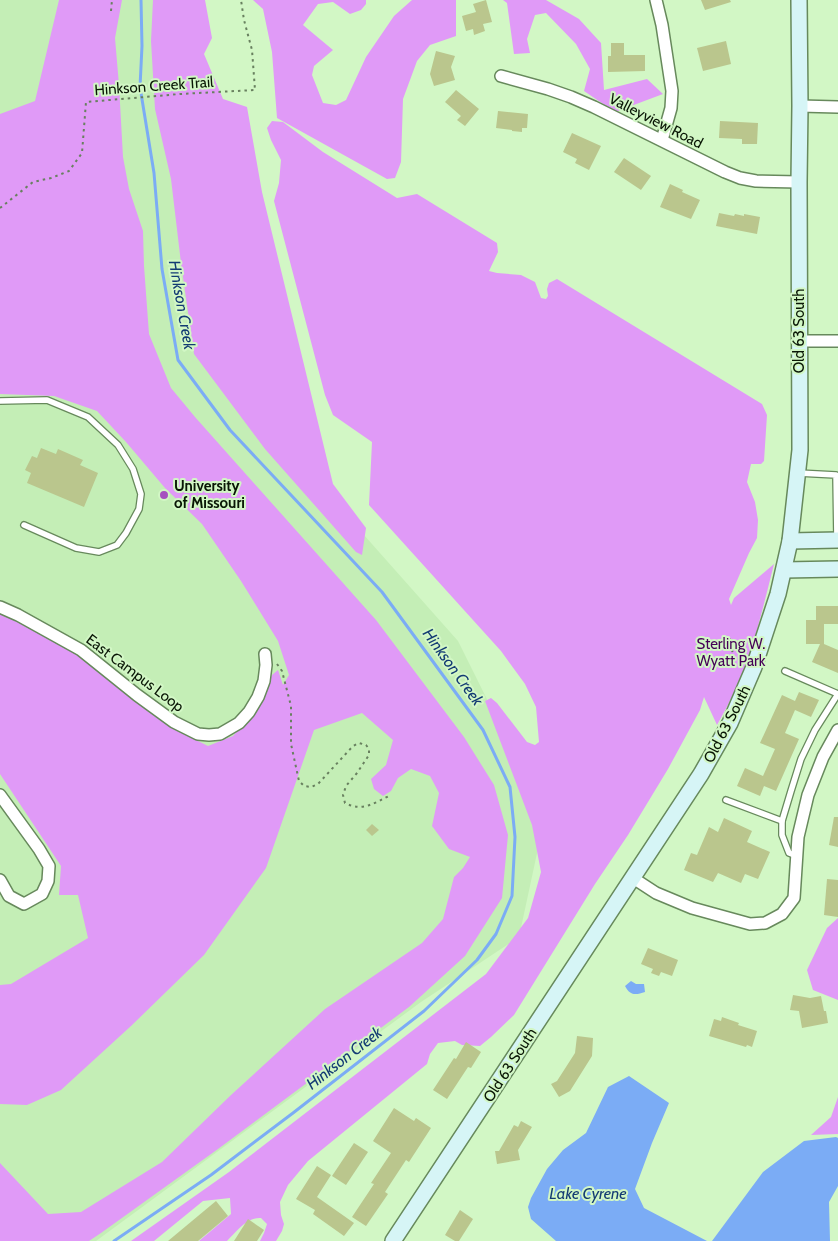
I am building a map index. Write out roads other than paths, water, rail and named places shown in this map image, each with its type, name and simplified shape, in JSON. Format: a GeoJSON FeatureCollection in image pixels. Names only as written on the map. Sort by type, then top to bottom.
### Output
{"type":"FeatureCollection","features":[{"type":"Feature","properties":{"kind":"main road","name":"Old 63 South"},"geometry":{"type":"LineString","coordinates":[[393,1241],[701,774],[730,723],[754,667],[778,594],[790,541],[800,450],[799,0]]}},
{"type":"Feature","properties":{"kind":"main road"},"geometry":{"type":"LineString","coordinates":[[790,541],[837,540]]}},
{"type":"Feature","properties":{"kind":"main road"},"geometry":{"type":"LineString","coordinates":[[784,570],[838,569]]}},
{"type":"Feature","properties":{"kind":"street"},"geometry":{"type":"LineString","coordinates":[[656,0],[662,25],[672,91],[671,108],[662,140]]}},
{"type":"Feature","properties":{"kind":"street","name":"Valleyview Road"},"geometry":{"type":"LineString","coordinates":[[501,76],[548,88],[572,97],[740,178],[756,182],[799,182]]}},
{"type":"Feature","properties":{"kind":"street"},"geometry":{"type":"LineString","coordinates":[[800,106],[838,107]]}},
{"type":"Feature","properties":{"kind":"street"},"geometry":{"type":"LineString","coordinates":[[799,341],[838,341]]}},
{"type":"Feature","properties":{"kind":"street","name":"East Campus Loop"},"geometry":{"type":"LineString","coordinates":[[0,607],[81,650],[174,722],[198,734],[220,734],[239,723],[249,712],[258,697],[264,681],[266,657]]}},
{"type":"Feature","properties":{"kind":"street"},"geometry":{"type":"LineString","coordinates":[[633,878],[656,893],[692,908],[750,924],[764,923],[782,914],[794,898],[798,837],[808,795],[823,757],[838,730]]}},
{"type":"Feature","properties":{"kind":"street"},"geometry":{"type":"LineString","coordinates":[[0,795],[49,866],[48,881],[42,894],[24,904],[9,896],[0,880]]}},
{"type":"Feature","properties":{"kind":"lane"},"geometry":{"type":"LineString","coordinates":[[0,400],[47,400],[88,417],[118,445],[133,469],[141,494],[139,510],[126,533],[117,545],[99,552],[76,548],[24,525]]}},
{"type":"Feature","properties":{"kind":"lane"},"geometry":{"type":"LineString","coordinates":[[798,473],[836,475],[837,540]]}},
{"type":"Feature","properties":{"kind":"lane"},"geometry":{"type":"LineString","coordinates":[[785,672],[838,694],[815,730],[801,758],[782,822],[782,835],[789,853],[797,856]]}},
{"type":"Feature","properties":{"kind":"lane"},"geometry":{"type":"LineString","coordinates":[[726,800],[782,822]]}},
{"type":"Feature","properties":{"kind":"water"},"geometry":{"type":"Polygon","coordinates":[[[631,981],[636,984],[644,984],[645,992],[636,994],[629,992],[625,986],[631,981]]]}},
{"type":"Feature","properties":{"kind":"water","name":"Lake Cyrene"},"geometry":{"type":"Polygon","coordinates":[[[629,1076],[669,1103],[635,1189],[644,1208],[707,1241],[556,1241],[531,1219],[528,1207],[547,1169],[563,1150],[586,1133],[608,1087],[629,1076]]]}},
{"type":"Feature","properties":{"kind":"water"},"geometry":{"type":"Polygon","coordinates":[[[838,1138],[838,1186],[829,1202],[830,1241],[712,1241],[763,1172],[804,1141],[838,1138]]]}},
{"type":"Feature","properties":{"kind":"waterway","name":"Hinkson Creek"},"geometry":{"type":"LineString","coordinates":[[114,1241],[211,1175],[293,1113],[424,1011],[477,960],[496,934],[512,896],[515,837],[510,787],[483,730],[382,592],[230,430],[178,360],[162,269],[154,173],[140,87],[142,46],[141,0]]}},
{"type":"Feature","properties":{"kind":"place","name":"University of Missouri"},"geometry":{"type":"Point","coordinates":[164,495]}},
{"type":"Feature","properties":{"kind":"park label","name":"Sterling W. Wyatt Park"},"geometry":{"type":"Point","coordinates":[731,652]}}]}
